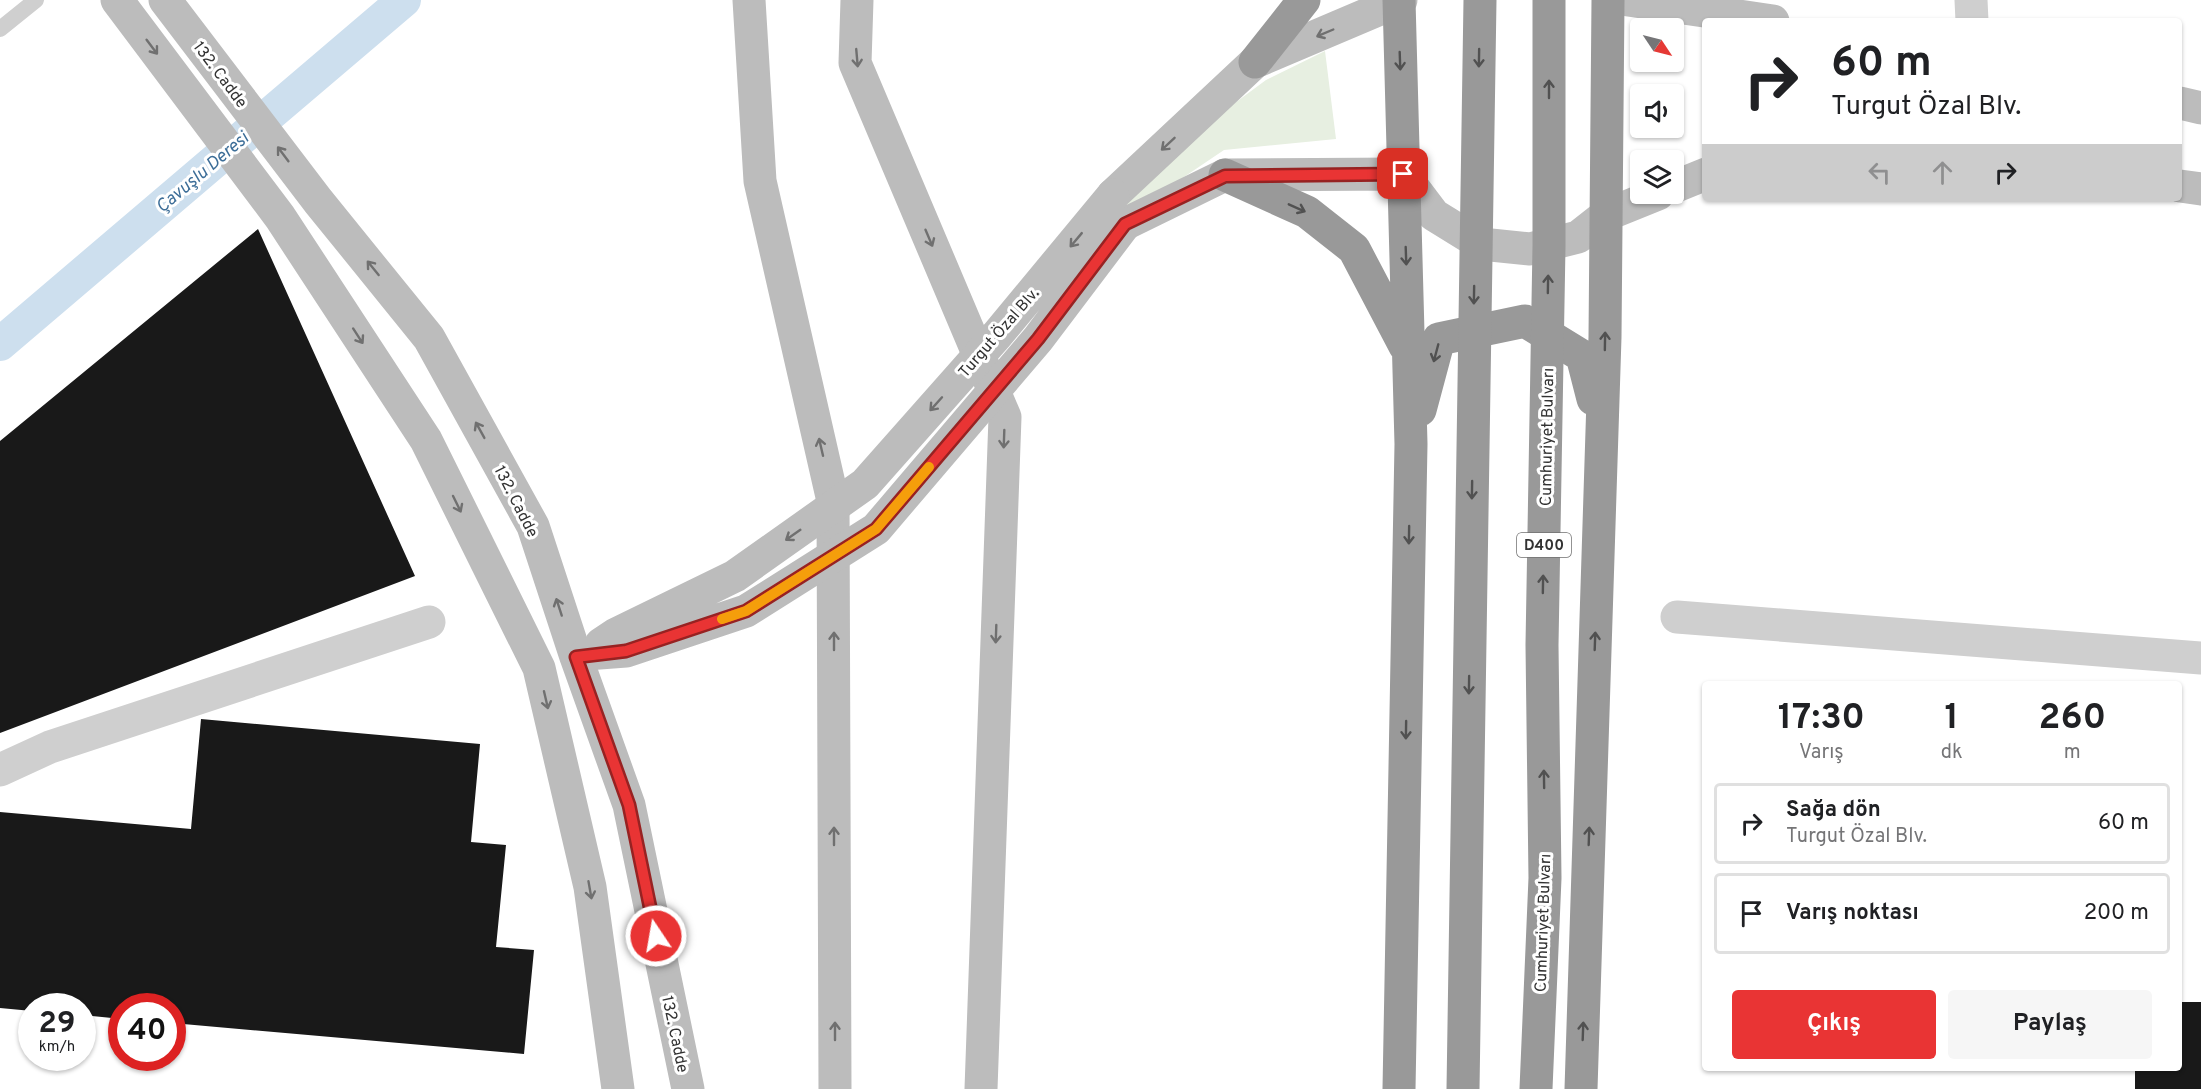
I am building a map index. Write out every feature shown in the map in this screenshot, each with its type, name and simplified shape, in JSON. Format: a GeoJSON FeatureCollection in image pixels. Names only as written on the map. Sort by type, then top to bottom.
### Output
{"type":"FeatureCollection","features":[{"type":"Feature","properties":{"kind":"highway"},"geometry":{"type":"LineString","coordinates":[[1255,62],[1304,0]]}},
{"type":"Feature","properties":{"kind":"highway"},"geometry":{"type":"LineString","coordinates":[[1463,1089],[1480,0]]}},
{"type":"Feature","properties":{"kind":"highway","name":"Cumhuriyet Bulvarı"},"geometry":{"type":"LineString","coordinates":[[1536,1089],[1545,878],[1542,645],[1549,246],[1549,0]]}},
{"type":"Feature","properties":{"kind":"highway"},"geometry":{"type":"LineString","coordinates":[[1581,1089],[1602,433],[1608,0]]}},
{"type":"Feature","properties":{"kind":"highway"},"geometry":{"type":"LineString","coordinates":[[1399,1],[1411,444],[1400,1089]]}},
{"type":"Feature","properties":{"kind":"highway"},"geometry":{"type":"LineString","coordinates":[[1225,176],[1307,212],[1354,249],[1408,353]]}},
{"type":"Feature","properties":{"kind":"highway"},"geometry":{"type":"LineString","coordinates":[[1411,444],[1439,339],[1525,321],[1582,356],[1602,433]]}},
{"type":"Feature","properties":{"kind":"street"},"geometry":{"type":"LineString","coordinates":[[117,0],[280,217],[426,440],[539,668],[590,886],[618,1089]]}},
{"type":"Feature","properties":{"kind":"street","name":"132. Cadde"},"geometry":{"type":"LineString","coordinates":[[165,0],[318,201],[429,338],[533,526],[581,656],[629,805],[688,1089]]}},
{"type":"Feature","properties":{"kind":"street"},"geometry":{"type":"LineString","coordinates":[[749,0],[760,181],[833,501],[836,1089]]}},
{"type":"Feature","properties":{"kind":"street"},"geometry":{"type":"LineString","coordinates":[[857,0],[855,63],[1005,417],[981,1089]]}},
{"type":"Feature","properties":{"kind":"street"},"geometry":{"type":"LineString","coordinates":[[1628,0],[1752,18]]}},
{"type":"Feature","properties":{"kind":"street"},"geometry":{"type":"LineString","coordinates":[[1971,0],[1972,18]]}},
{"type":"Feature","properties":{"kind":"street","name":"Turgut Özal Blv."},"geometry":{"type":"LineString","coordinates":[[581,656],[616,634],[735,576],[865,484],[997,335],[1113,195],[1255,62],[1399,1]]}},
{"type":"Feature","properties":{"kind":"street"},"geometry":{"type":"LineString","coordinates":[[2182,103],[2201,108]]}},
{"type":"Feature","properties":{"kind":"street"},"geometry":{"type":"LineString","coordinates":[[1403,174],[1434,215],[1480,244],[1530,249],[1578,237],[1606,215],[1633,204]]}},
{"type":"Feature","properties":{"kind":"street","name":"Turgut Özal Blv."},"geometry":{"type":"LineString","coordinates":[[539,668],[581,656],[626,651],[746,611],[876,529],[1038,339],[1125,224],[1225,176],[1403,174]]}},
{"type":"Feature","properties":{"kind":"street"},"geometry":{"type":"LineString","coordinates":[[1684,183],[1702,176]]}},
{"type":"Feature","properties":{"kind":"street"},"geometry":{"type":"LineString","coordinates":[[2182,186],[2201,189]]}},
{"type":"Feature","properties":{"kind":"street"},"geometry":{"type":"LineString","coordinates":[[1677,617],[2201,658]]}},
{"type":"Feature","properties":{"kind":"street"},"geometry":{"type":"LineString","coordinates":[[0,770],[50,747],[429,622]]}},
{"type":"Feature","properties":{"kind":"lane"},"geometry":{"type":"LineString","coordinates":[[0,29],[36,0]]}},
{"type":"Feature","properties":{"kind":"shaded area"},"geometry":{"type":"Polygon","coordinates":[[[1325,51],[1336,139],[1224,150],[1092,239],[1201,128],[1266,80],[1325,51]]]}},
{"type":"Feature","properties":{"kind":"building"},"geometry":{"type":"Polygon","coordinates":[[[258,229],[415,576],[0,733],[0,441],[258,229]]]}},
{"type":"Feature","properties":{"kind":"building"},"geometry":{"type":"Polygon","coordinates":[[[201,719],[480,744],[471,842],[506,845],[496,947],[534,950],[524,1054],[186,1024],[186,993],[108,993],[108,1018],[96,1016],[96,993],[18,993],[18,1010],[0,1008],[0,812],[191,829],[201,719]]]}},
{"type":"Feature","properties":{"kind":"building"},"geometry":{"type":"Polygon","coordinates":[[[2182,1002],[2201,1002],[2201,1089],[2135,1089],[2135,1071],[2182,1071],[2182,1002]]]}},
{"type":"Feature","properties":{"kind":"waterway","name":"Çavuşlu Deresi"},"geometry":{"type":"LineString","coordinates":[[0,344],[404,0]]}},
{"type":"Feature","properties":{"kind":"slow traffic"},"geometry":{"type":"LineString","coordinates":[[722,619],[746,611],[876,529],[929,467]]}},
{"type":"Feature","properties":{"kind":"route"},"geometry":{"type":"LineString","coordinates":[[656,936],[629,805],[576,657],[626,651],[746,611],[876,529],[1038,339],[1125,224],[1225,176],[1403,174]]}}]}
